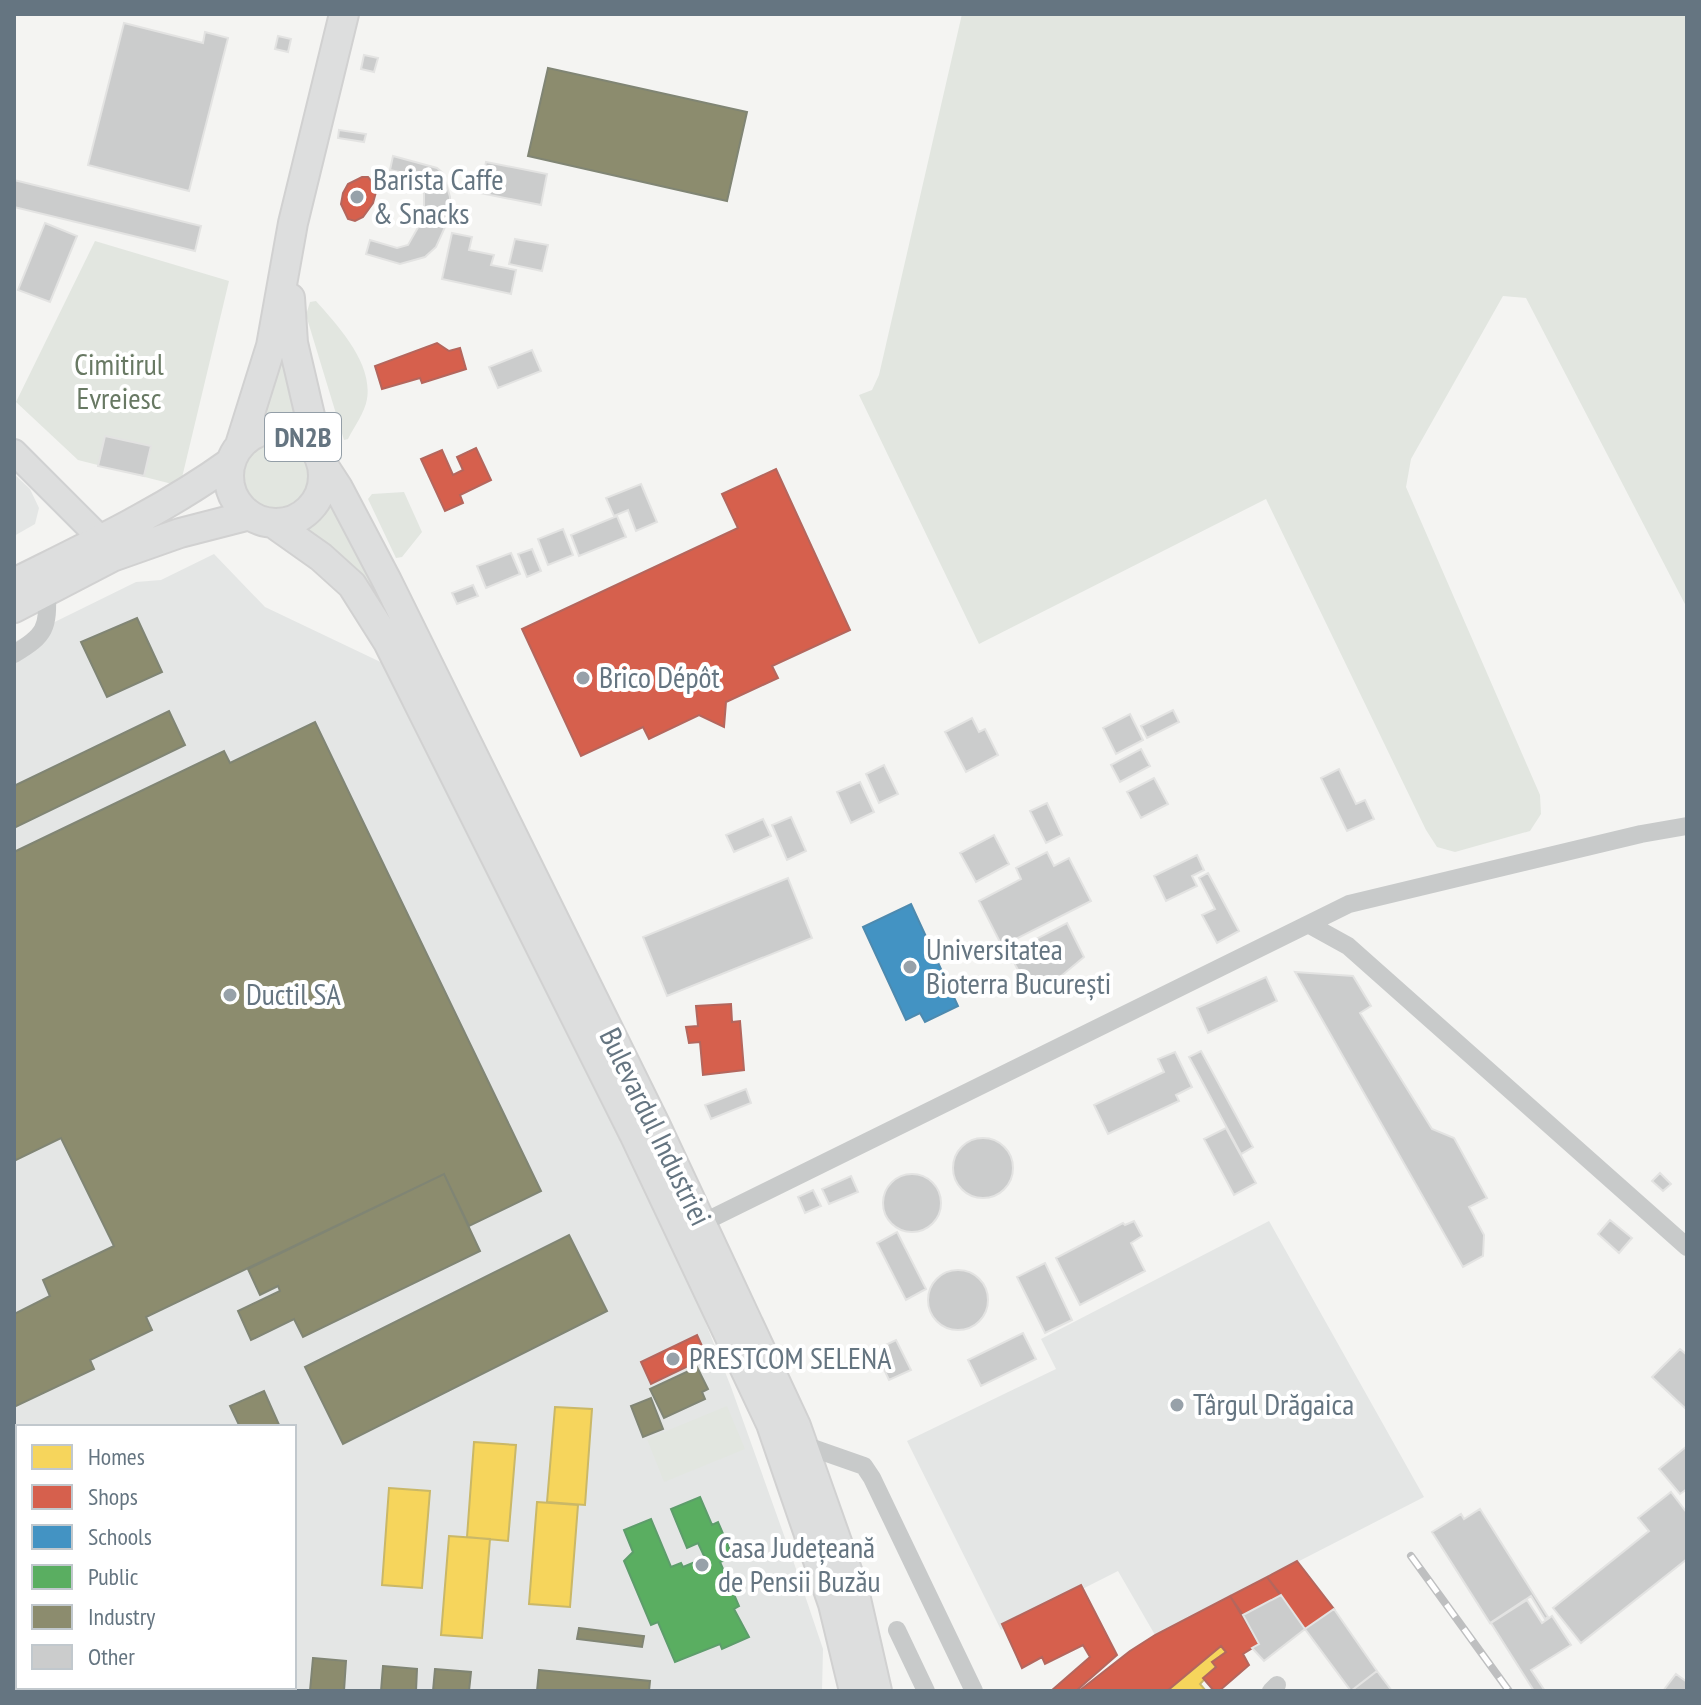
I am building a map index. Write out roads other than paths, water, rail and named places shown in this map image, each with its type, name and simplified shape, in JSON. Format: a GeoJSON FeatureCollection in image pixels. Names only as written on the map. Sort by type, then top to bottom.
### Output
{"type":"FeatureCollection","features":[{"type":"Feature","properties":{"kind":"main road","name":"DN2B"},"geometry":{"type":"LineString","coordinates":[[261,519],[239,505],[231,492],[229,477],[271,346],[287,254],[344,14]]}},
{"type":"Feature","properties":{"kind":"main road","name":"DN2B"},"geometry":{"type":"LineString","coordinates":[[14,583],[107,548],[261,519],[288,522],[302,516],[313,506],[321,493],[320,458],[293,343],[287,254]]}},
{"type":"Feature","properties":{"kind":"main road","name":"DN2B"},"geometry":{"type":"LineString","coordinates":[[14,608],[47,592],[184,494],[235,454],[251,435],[265,430],[294,432],[320,458]]}},
{"type":"Feature","properties":{"kind":"main road"},"geometry":{"type":"LineString","coordinates":[[14,452],[107,548]]}},
{"type":"Feature","properties":{"kind":"main road","name":"Bulevardul Industriei"},"geometry":{"type":"LineString","coordinates":[[320,458],[387,581],[692,1228],[785,1459],[833,1604],[854,1691]]}},
{"type":"Feature","properties":{"kind":"main road","name":"Bulevardul Industriei"},"geometry":{"type":"LineString","coordinates":[[261,519],[338,571],[367,606],[388,642],[804,1445],[854,1590],[877,1691]]}},
{"type":"Feature","properties":{"kind":"street"},"geometry":{"type":"LineString","coordinates":[[14,654],[32,643],[48,623],[47,592]]}},
{"type":"Feature","properties":{"kind":"street"},"geometry":{"type":"LineString","coordinates":[[692,1228],[1349,904],[1641,834],[1687,826]]}},
{"type":"Feature","properties":{"kind":"street"},"geometry":{"type":"LineString","coordinates":[[1310,925],[1348,946],[1687,1247]]}},
{"type":"Feature","properties":{"kind":"street"},"geometry":{"type":"LineString","coordinates":[[804,1445],[864,1466],[902,1538],[974,1691]]}},
{"type":"Feature","properties":{"kind":"street"},"geometry":{"type":"LineString","coordinates":[[897,1630],[926,1691]]}},
{"type":"Feature","properties":{"kind":"railway"},"geometry":{"type":"LineString","coordinates":[[1411,1556],[1509,1691]]}},
{"type":"Feature","properties":{"kind":"place","name":"Barista Caffe & Snacks"},"geometry":{"type":"Point","coordinates":[357,197]}},
{"type":"Feature","properties":{"kind":"place","name":"Brico Dépôt"},"geometry":{"type":"Point","coordinates":[583,678]}},
{"type":"Feature","properties":{"kind":"place","name":"Universitatea Bioterra București"},"geometry":{"type":"Point","coordinates":[910,967]}},
{"type":"Feature","properties":{"kind":"place","name":"Ductil SA"},"geometry":{"type":"Point","coordinates":[230,995]}},
{"type":"Feature","properties":{"kind":"place","name":"PRESTCOM SELENA"},"geometry":{"type":"Point","coordinates":[673,1359]}},
{"type":"Feature","properties":{"kind":"place","name":"Târgul Drăgaica"},"geometry":{"type":"Point","coordinates":[1177,1405]}},
{"type":"Feature","properties":{"kind":"place","name":"Casa Județeană de Pensii Buzău"},"geometry":{"type":"Point","coordinates":[702,1565]}},
{"type":"Feature","properties":{"kind":"park label","name":"Cimitirul Evreiesc"},"geometry":{"type":"Point","coordinates":[119,382]}}]}
